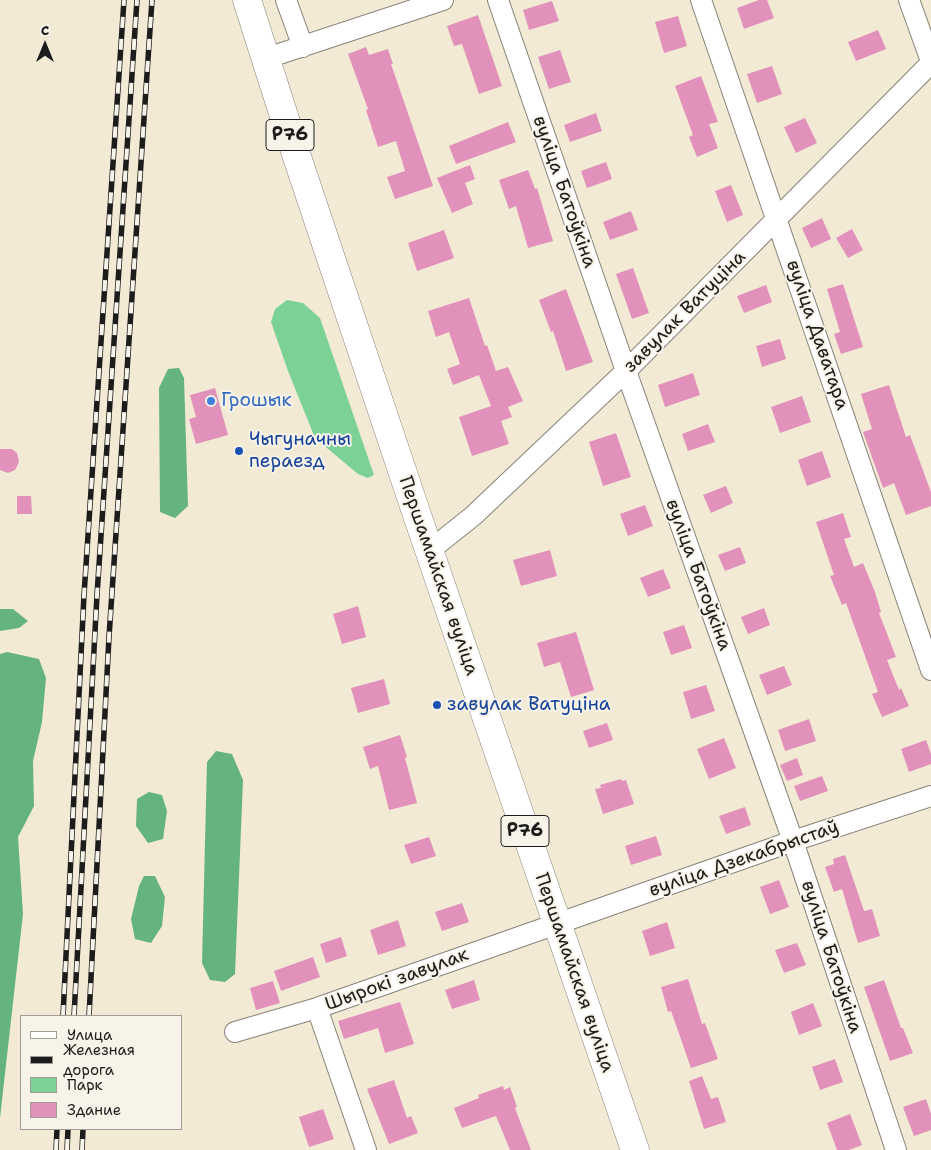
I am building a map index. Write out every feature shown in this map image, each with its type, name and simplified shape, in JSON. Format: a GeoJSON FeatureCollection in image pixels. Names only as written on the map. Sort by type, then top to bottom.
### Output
{"type":"FeatureCollection","features":[{"type":"Feature","properties":{"kind":"main road","name":"Першамайская вуліца"},"geometry":{"type":"LineString","coordinates":[[247,0],[298,160],[429,551],[635,1150]]}},
{"type":"Feature","properties":{"kind":"street"},"geometry":{"type":"LineString","coordinates":[[286,0],[303,47]]}},
{"type":"Feature","properties":{"kind":"street"},"geometry":{"type":"LineString","coordinates":[[266,58],[443,0]]}},
{"type":"Feature","properties":{"kind":"street","name":"вуліца Батоўкіна"},"geometry":{"type":"LineString","coordinates":[[498,0],[626,372],[793,841],[896,1150]]}},
{"type":"Feature","properties":{"kind":"street","name":"вуліца Даватара"},"geometry":{"type":"LineString","coordinates":[[701,0],[931,670]]}},
{"type":"Feature","properties":{"kind":"street"},"geometry":{"type":"LineString","coordinates":[[909,0],[931,62]]}},
{"type":"Feature","properties":{"kind":"street","name":"завулак Ватуціна"},"geometry":{"type":"LineString","coordinates":[[429,551],[473,516],[626,372],[931,62]]}},
{"type":"Feature","properties":{"kind":"street","name":"вуліца Дзекабрыстаў"},"geometry":{"type":"LineString","coordinates":[[557,923],[611,906],[793,841],[931,796]]}},
{"type":"Feature","properties":{"kind":"street","name":"Шырокі завулак"},"geometry":{"type":"LineString","coordinates":[[235,1032],[318,1008],[557,923]]}},
{"type":"Feature","properties":{"kind":"street"},"geometry":{"type":"LineString","coordinates":[[318,1008],[366,1150]]}},
{"type":"Feature","properties":{"kind":"green space"},"geometry":{"type":"Polygon","coordinates":[[[287,300],[303,303],[320,318],[374,475],[368,478],[358,474],[315,438],[271,322],[275,309],[287,300]]]}},
{"type":"Feature","properties":{"kind":"green space"},"geometry":{"type":"Polygon","coordinates":[[[179,368],[184,378],[188,506],[175,518],[160,512],[159,388],[168,369],[179,368]]]}},
{"type":"Feature","properties":{"kind":"green space"},"geometry":{"type":"Polygon","coordinates":[[[0,609],[13,609],[28,621],[19,628],[0,631],[0,609]]]}},
{"type":"Feature","properties":{"kind":"green space"},"geometry":{"type":"Polygon","coordinates":[[[7,652],[39,659],[46,678],[42,722],[33,761],[34,806],[18,837],[23,914],[0,1118],[0,654],[7,652]]]}},
{"type":"Feature","properties":{"kind":"green space"},"geometry":{"type":"Polygon","coordinates":[[[216,751],[232,754],[243,780],[235,974],[225,982],[210,980],[202,963],[207,762],[216,751]]]}},
{"type":"Feature","properties":{"kind":"green space"},"geometry":{"type":"Polygon","coordinates":[[[149,792],[162,795],[167,811],[163,839],[148,843],[136,826],[137,799],[149,792]]]}},
{"type":"Feature","properties":{"kind":"green space"},"geometry":{"type":"Polygon","coordinates":[[[144,876],[155,876],[165,897],[162,926],[151,943],[135,939],[131,919],[139,886],[144,876]]]}},
{"type":"Feature","properties":{"kind":"building"},"geometry":{"type":"Polygon","coordinates":[[[759,0],[767,0],[774,18],[744,29],[737,8],[759,0]]]}},
{"type":"Feature","properties":{"kind":"building"},"geometry":{"type":"Polygon","coordinates":[[[552,1],[559,21],[529,30],[523,10],[552,1]]]}},
{"type":"Feature","properties":{"kind":"building"},"geometry":{"type":"Polygon","coordinates":[[[478,15],[502,86],[479,94],[462,44],[454,46],[447,26],[478,15]]]}},
{"type":"Feature","properties":{"kind":"building"},"geometry":{"type":"Polygon","coordinates":[[[678,16],[687,46],[664,53],[655,22],[678,16]]]}},
{"type":"Feature","properties":{"kind":"building"},"geometry":{"type":"Polygon","coordinates":[[[878,30],[886,49],[856,61],[848,42],[878,30]]]}},
{"type":"Feature","properties":{"kind":"building"},"geometry":{"type":"Polygon","coordinates":[[[366,47],[369,55],[388,49],[393,64],[391,64],[433,186],[395,199],[387,177],[405,171],[396,141],[378,147],[366,110],[368,109],[348,54],[366,47]]]}},
{"type":"Feature","properties":{"kind":"building"},"geometry":{"type":"Polygon","coordinates":[[[560,50],[571,82],[549,89],[538,57],[560,50]]]}},
{"type":"Feature","properties":{"kind":"building"},"geometry":{"type":"Polygon","coordinates":[[[772,66],[782,94],[757,103],[747,74],[772,66]]]}},
{"type":"Feature","properties":{"kind":"building"},"geometry":{"type":"Polygon","coordinates":[[[701,76],[718,122],[709,124],[718,148],[697,157],[689,137],[693,135],[675,86],[701,76]]]}},
{"type":"Feature","properties":{"kind":"building"},"geometry":{"type":"Polygon","coordinates":[[[596,113],[602,131],[570,142],[564,125],[596,113]]]}},
{"type":"Feature","properties":{"kind":"building"},"geometry":{"type":"Polygon","coordinates":[[[805,118],[817,143],[796,153],[784,127],[805,118]]]}},
{"type":"Feature","properties":{"kind":"building"},"geometry":{"type":"Polygon","coordinates":[[[508,122],[516,142],[456,164],[449,146],[508,122]]]}},
{"type":"Feature","properties":{"kind":"building"},"geometry":{"type":"Polygon","coordinates":[[[606,162],[612,179],[587,188],[581,171],[606,162]]]}},
{"type":"Feature","properties":{"kind":"building"},"geometry":{"type":"Polygon","coordinates":[[[470,165],[475,179],[465,183],[473,204],[452,213],[437,178],[470,165]]]}},
{"type":"Feature","properties":{"kind":"building"},"geometry":{"type":"Polygon","coordinates":[[[528,170],[535,189],[537,188],[553,241],[528,248],[516,206],[509,209],[499,180],[528,170]]]}},
{"type":"Feature","properties":{"kind":"building"},"geometry":{"type":"Polygon","coordinates":[[[731,185],[743,215],[727,222],[715,191],[731,185]]]}},
{"type":"Feature","properties":{"kind":"building"},"geometry":{"type":"Polygon","coordinates":[[[631,211],[638,230],[610,240],[603,222],[631,211]]]}},
{"type":"Feature","properties":{"kind":"building"},"geometry":{"type":"Polygon","coordinates":[[[822,218],[831,239],[811,248],[802,228],[822,218]]]}},
{"type":"Feature","properties":{"kind":"building"},"geometry":{"type":"Polygon","coordinates":[[[852,229],[863,250],[848,258],[836,238],[852,229]]]}},
{"type":"Feature","properties":{"kind":"building"},"geometry":{"type":"Polygon","coordinates":[[[444,230],[454,258],[417,271],[408,243],[444,230]]]}},
{"type":"Feature","properties":{"kind":"building"},"geometry":{"type":"Polygon","coordinates":[[[633,268],[649,313],[632,319],[616,274],[633,268]]]}},
{"type":"Feature","properties":{"kind":"building"},"geometry":{"type":"Polygon","coordinates":[[[843,284],[863,347],[841,354],[834,334],[840,332],[827,289],[843,284]]]}},
{"type":"Feature","properties":{"kind":"building"},"geometry":{"type":"Polygon","coordinates":[[[766,285],[772,302],[744,313],[737,296],[766,285]]]}},
{"type":"Feature","properties":{"kind":"building"},"geometry":{"type":"Polygon","coordinates":[[[566,289],[593,362],[566,371],[553,331],[551,332],[539,300],[566,289]]]}},
{"type":"Feature","properties":{"kind":"building"},"geometry":{"type":"Polygon","coordinates":[[[469,298],[485,346],[487,345],[496,371],[508,367],[523,401],[508,407],[512,417],[501,421],[509,444],[472,456],[459,417],[491,406],[479,375],[453,385],[447,369],[460,364],[449,332],[436,337],[428,311],[469,298]]]}},
{"type":"Feature","properties":{"kind":"building"},"geometry":{"type":"Polygon","coordinates":[[[780,339],[786,359],[762,367],[756,346],[780,339]]]}},
{"type":"Feature","properties":{"kind":"building"},"geometry":{"type":"Polygon","coordinates":[[[693,373],[700,395],[665,407],[658,385],[693,373]]]}},
{"type":"Feature","properties":{"kind":"building"},"geometry":{"type":"Polygon","coordinates":[[[889,385],[906,437],[910,435],[931,492],[931,506],[906,515],[894,483],[883,488],[863,432],[872,429],[861,394],[889,385]]]}},
{"type":"Feature","properties":{"kind":"building"},"geometry":{"type":"Polygon","coordinates":[[[215,388],[228,435],[196,444],[189,419],[196,417],[190,395],[215,388]]]}},
{"type":"Feature","properties":{"kind":"building"},"geometry":{"type":"Polygon","coordinates":[[[802,396],[811,422],[780,433],[771,407],[802,396]]]}},
{"type":"Feature","properties":{"kind":"building"},"geometry":{"type":"Polygon","coordinates":[[[708,424],[715,442],[688,451],[682,434],[708,424]]]}},
{"type":"Feature","properties":{"kind":"building"},"geometry":{"type":"Polygon","coordinates":[[[616,433],[631,477],[603,486],[589,442],[616,433]]]}},
{"type":"Feature","properties":{"kind":"building"},"geometry":{"type":"Polygon","coordinates":[[[0,449],[12,449],[17,453],[19,462],[15,470],[8,473],[0,470],[0,449]]]}},
{"type":"Feature","properties":{"kind":"building"},"geometry":{"type":"Polygon","coordinates":[[[822,451],[831,477],[807,486],[798,460],[822,451]]]}},
{"type":"Feature","properties":{"kind":"building"},"geometry":{"type":"Polygon","coordinates":[[[726,486],[733,503],[711,513],[703,495],[726,486]]]}},
{"type":"Feature","properties":{"kind":"building"},"geometry":{"type":"Polygon","coordinates":[[[17,496],[31,496],[32,514],[17,514],[17,496]]]}},
{"type":"Feature","properties":{"kind":"building"},"geometry":{"type":"Polygon","coordinates":[[[645,505],[653,526],[628,536],[620,514],[645,505]]]}},
{"type":"Feature","properties":{"kind":"building"},"geometry":{"type":"Polygon","coordinates":[[[843,513],[851,537],[844,539],[854,567],[863,563],[875,592],[881,612],[879,613],[896,657],[887,660],[899,690],[901,688],[909,706],[882,717],[872,694],[878,692],[846,603],[842,605],[830,576],[834,575],[816,522],[843,513]]]}},
{"type":"Feature","properties":{"kind":"building"},"geometry":{"type":"Polygon","coordinates":[[[740,547],[746,563],[725,571],[718,555],[740,547]]]}},
{"type":"Feature","properties":{"kind":"building"},"geometry":{"type":"Polygon","coordinates":[[[550,550],[557,576],[521,586],[513,560],[550,550]]]}},
{"type":"Feature","properties":{"kind":"building"},"geometry":{"type":"Polygon","coordinates":[[[663,569],[671,588],[648,597],[640,578],[663,569]]]}},
{"type":"Feature","properties":{"kind":"building"},"geometry":{"type":"Polygon","coordinates":[[[358,606],[366,637],[342,644],[333,614],[358,606]]]}},
{"type":"Feature","properties":{"kind":"building"},"geometry":{"type":"Polygon","coordinates":[[[764,608],[770,625],[748,634],[741,617],[764,608]]]}},
{"type":"Feature","properties":{"kind":"building"},"geometry":{"type":"Polygon","coordinates":[[[684,625],[692,648],[671,655],[663,632],[684,625]]]}},
{"type":"Feature","properties":{"kind":"building"},"geometry":{"type":"Polygon","coordinates":[[[576,632],[594,690],[571,697],[560,662],[544,667],[537,643],[576,632]]]}},
{"type":"Feature","properties":{"kind":"building"},"geometry":{"type":"Polygon","coordinates":[[[784,666],[792,685],[767,695],[759,675],[784,666]]]}},
{"type":"Feature","properties":{"kind":"building"},"geometry":{"type":"Polygon","coordinates":[[[384,679],[390,704],[358,713],[351,688],[384,679]]]}},
{"type":"Feature","properties":{"kind":"building"},"geometry":{"type":"Polygon","coordinates":[[[706,685],[715,711],[691,719],[683,692],[706,685]]]}},
{"type":"Feature","properties":{"kind":"building"},"geometry":{"type":"Polygon","coordinates":[[[809,719],[816,741],[785,751],[778,730],[809,719]]]}},
{"type":"Feature","properties":{"kind":"building"},"geometry":{"type":"Polygon","coordinates":[[[607,723],[613,740],[589,748],[583,731],[607,723]]]}},
{"type":"Feature","properties":{"kind":"building"},"geometry":{"type":"Polygon","coordinates":[[[400,735],[417,803],[389,810],[378,766],[370,769],[363,747],[400,735]]]}},
{"type":"Feature","properties":{"kind":"building"},"geometry":{"type":"Polygon","coordinates":[[[724,738],[736,768],[709,779],[697,749],[724,738]]]}},
{"type":"Feature","properties":{"kind":"building"},"geometry":{"type":"Polygon","coordinates":[[[926,740],[931,754],[931,764],[909,772],[901,749],[926,740]]]}},
{"type":"Feature","properties":{"kind":"building"},"geometry":{"type":"Polygon","coordinates":[[[797,758],[803,775],[787,781],[780,765],[797,758]]]}},
{"type":"Feature","properties":{"kind":"building"},"geometry":{"type":"Polygon","coordinates":[[[822,776],[828,791],[800,801],[794,786],[822,776]]]}},
{"type":"Feature","properties":{"kind":"building"},"geometry":{"type":"Polygon","coordinates":[[[621,779],[622,781],[626,780],[634,804],[603,814],[595,789],[601,788],[600,785],[621,779]]]}},
{"type":"Feature","properties":{"kind":"building"},"geometry":{"type":"Polygon","coordinates":[[[745,807],[751,825],[726,834],[719,816],[745,807]]]}},
{"type":"Feature","properties":{"kind":"building"},"geometry":{"type":"Polygon","coordinates":[[[656,836],[662,855],[631,865],[625,846],[656,836]]]}},
{"type":"Feature","properties":{"kind":"building"},"geometry":{"type":"Polygon","coordinates":[[[429,837],[436,856],[411,864],[404,845],[429,837]]]}},
{"type":"Feature","properties":{"kind":"building"},"geometry":{"type":"Polygon","coordinates":[[[845,855],[864,911],[872,909],[880,936],[858,943],[842,889],[834,892],[825,867],[834,864],[833,859],[845,855]]]}},
{"type":"Feature","properties":{"kind":"building"},"geometry":{"type":"Polygon","coordinates":[[[779,880],[789,907],[770,914],[760,887],[779,880]]]}},
{"type":"Feature","properties":{"kind":"building"},"geometry":{"type":"Polygon","coordinates":[[[462,903],[469,922],[442,931],[435,912],[462,903]]]}},
{"type":"Feature","properties":{"kind":"building"},"geometry":{"type":"Polygon","coordinates":[[[398,920],[406,946],[378,955],[370,930],[398,920]]]}},
{"type":"Feature","properties":{"kind":"building"},"geometry":{"type":"Polygon","coordinates":[[[667,922],[675,948],[650,956],[642,931],[667,922]]]}},
{"type":"Feature","properties":{"kind":"building"},"geometry":{"type":"Polygon","coordinates":[[[341,937],[347,956],[326,963],[320,944],[341,937]]]}},
{"type":"Feature","properties":{"kind":"building"},"geometry":{"type":"Polygon","coordinates":[[[797,943],[806,965],[784,973],[775,950],[797,943]]]}},
{"type":"Feature","properties":{"kind":"building"},"geometry":{"type":"Polygon","coordinates":[[[313,957],[320,977],[281,991],[274,971],[313,957]]]}},
{"type":"Feature","properties":{"kind":"building"},"geometry":{"type":"Polygon","coordinates":[[[688,979],[702,1024],[705,1023],[718,1059],[691,1068],[671,1011],[668,1012],[661,987],[688,979]]]}},
{"type":"Feature","properties":{"kind":"building"},"geometry":{"type":"Polygon","coordinates":[[[474,980],[480,1000],[452,1009],[445,990],[474,980]]]}},
{"type":"Feature","properties":{"kind":"building"},"geometry":{"type":"Polygon","coordinates":[[[884,980],[901,1028],[903,1028],[913,1053],[890,1061],[864,987],[884,980]]]}},
{"type":"Feature","properties":{"kind":"building"},"geometry":{"type":"Polygon","coordinates":[[[273,981],[280,1003],[256,1010],[250,988],[273,981]]]}},
{"type":"Feature","properties":{"kind":"building"},"geometry":{"type":"Polygon","coordinates":[[[400,1002],[414,1044],[385,1053],[378,1028],[344,1039],[338,1021],[400,1002]]]}},
{"type":"Feature","properties":{"kind":"building"},"geometry":{"type":"Polygon","coordinates":[[[813,1003],[822,1026],[799,1035],[791,1012],[813,1003]]]}},
{"type":"Feature","properties":{"kind":"building"},"geometry":{"type":"Polygon","coordinates":[[[835,1059],[843,1082],[820,1090],[812,1067],[835,1059]]]}},
{"type":"Feature","properties":{"kind":"building"},"geometry":{"type":"Polygon","coordinates":[[[702,1076],[711,1099],[718,1097],[726,1122],[704,1129],[689,1081],[702,1076]]]}},
{"type":"Feature","properties":{"kind":"building"},"geometry":{"type":"Polygon","coordinates":[[[394,1080],[407,1118],[411,1116],[418,1133],[389,1144],[367,1089],[394,1080]]]}},
{"type":"Feature","properties":{"kind":"building"},"geometry":{"type":"Polygon","coordinates":[[[503,1086],[504,1090],[510,1087],[517,1107],[515,1108],[531,1150],[510,1150],[496,1116],[462,1128],[454,1108],[479,1098],[478,1095],[503,1086]]]}},
{"type":"Feature","properties":{"kind":"building"},"geometry":{"type":"Polygon","coordinates":[[[926,1099],[931,1114],[931,1130],[914,1136],[903,1107],[926,1099]]]}},
{"type":"Feature","properties":{"kind":"building"},"geometry":{"type":"Polygon","coordinates":[[[323,1109],[334,1139],[309,1147],[299,1117],[323,1109]]]}},
{"type":"Feature","properties":{"kind":"building"},"geometry":{"type":"Polygon","coordinates":[[[850,1114],[862,1145],[849,1150],[837,1150],[827,1123],[850,1114]]]}},
{"type":"Feature","properties":{"kind":"railway"},"geometry":{"type":"LineString","coordinates":[[63,1015],[84,595],[124,0]]}},
{"type":"Feature","properties":{"kind":"railway"},"geometry":{"type":"LineString","coordinates":[[74,1015],[97,595],[137,0]]}},
{"type":"Feature","properties":{"kind":"railway"},"geometry":{"type":"LineString","coordinates":[[89,1015],[109,637],[152,0]]}},
{"type":"Feature","properties":{"kind":"railway"},"geometry":{"type":"LineString","coordinates":[[56,1150],[57,1130]]}},
{"type":"Feature","properties":{"kind":"railway"},"geometry":{"type":"LineString","coordinates":[[67,1150],[68,1130]]}},
{"type":"Feature","properties":{"kind":"railway"},"geometry":{"type":"LineString","coordinates":[[82,1150],[83,1130]]}},
{"type":"Feature","properties":{"kind":"place","name":"Грошык"},"geometry":{"type":"Point","coordinates":[211,401]}},
{"type":"Feature","properties":{"kind":"place","name":"Чыгуначны пераезд"},"geometry":{"type":"Point","coordinates":[239,451]}},
{"type":"Feature","properties":{"kind":"place","name":"завулак Ватуціна"},"geometry":{"type":"Point","coordinates":[437,705]}}]}
